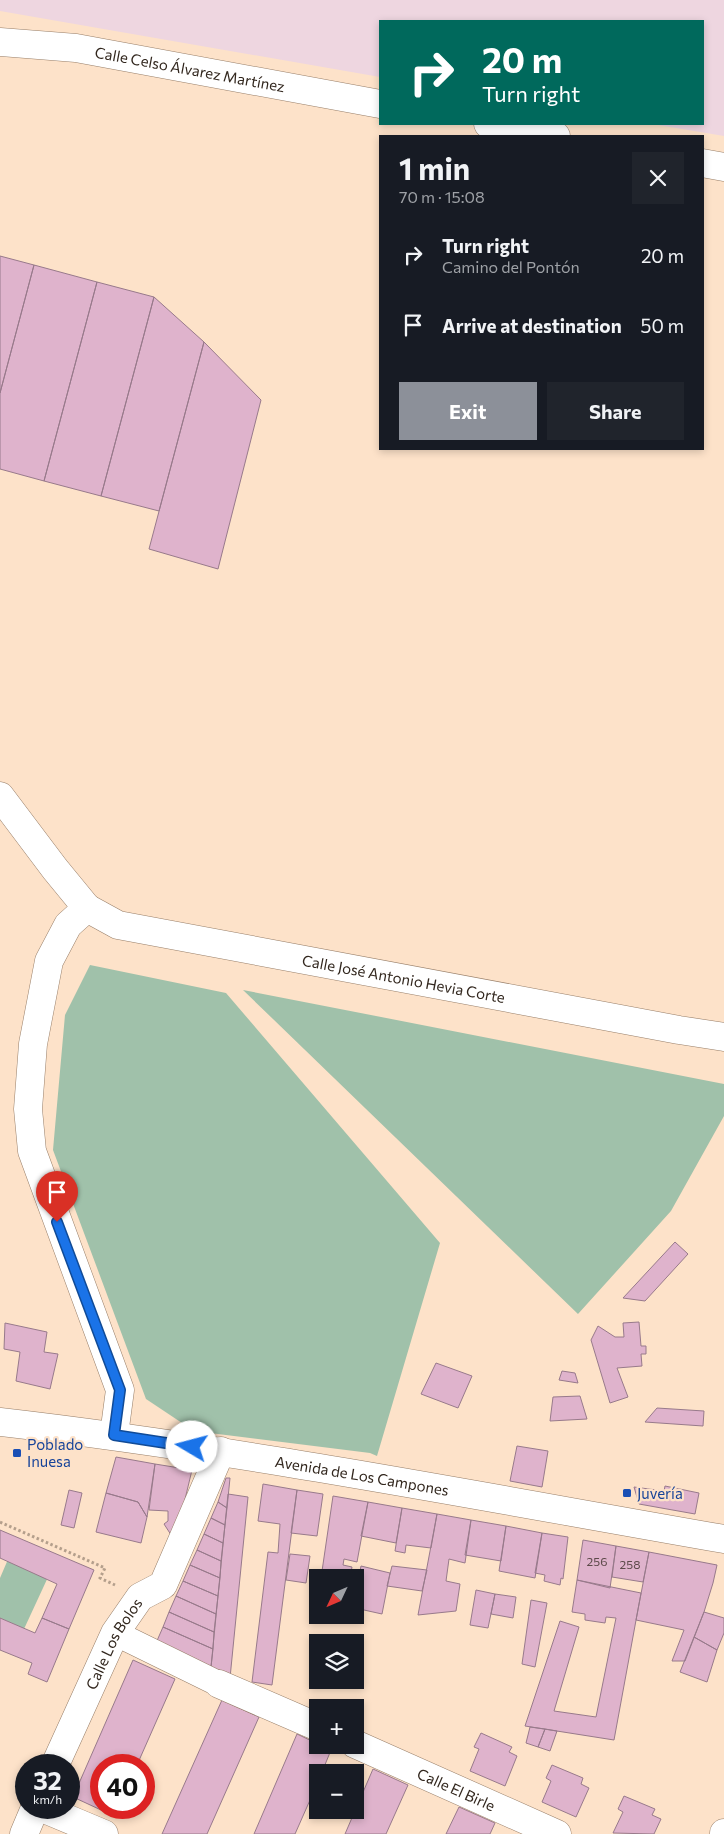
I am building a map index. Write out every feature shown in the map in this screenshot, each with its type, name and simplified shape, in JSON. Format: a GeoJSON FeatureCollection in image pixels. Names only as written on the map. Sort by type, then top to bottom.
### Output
{"type":"FeatureCollection","features":[{"type":"Feature","properties":{"kind":"street","name":"Calle Celso Álvarez Martínez"},"geometry":{"type":"LineString","coordinates":[[0,42],[76,48],[379,104]]}},
{"type":"Feature","properties":{"kind":"street"},"geometry":{"type":"LineString","coordinates":[[494,125],[550,135]]}},
{"type":"Feature","properties":{"kind":"street"},"geometry":{"type":"LineString","coordinates":[[704,163],[724,167]]}},
{"type":"Feature","properties":{"kind":"street"},"geometry":{"type":"LineString","coordinates":[[0,796],[87,908],[68,925],[49,961],[33,1044],[28,1109],[32,1150],[120,1390],[114,1435]]}},
{"type":"Feature","properties":{"kind":"street","name":"Calle José Antonio Hevia Corte"},"geometry":{"type":"LineString","coordinates":[[87,908],[118,924],[724,1037]]}},
{"type":"Feature","properties":{"kind":"street","name":"Avenida de Los Campones"},"geometry":{"type":"LineString","coordinates":[[0,1422],[114,1435],[221,1451],[712,1537]]}},
{"type":"Feature","properties":{"kind":"street","name":"Calle Los Bolos"},"geometry":{"type":"LineString","coordinates":[[61,1754],[115,1633],[140,1597],[163,1586],[221,1451]]}},
{"type":"Feature","properties":{"kind":"street"},"geometry":{"type":"LineString","coordinates":[[712,1537],[724,1549]]}},
{"type":"Feature","properties":{"kind":"street"},"geometry":{"type":"LineString","coordinates":[[115,1633],[219,1684],[309,1724]]}},
{"type":"Feature","properties":{"kind":"street","name":"Calle El Birle"},"geometry":{"type":"LineString","coordinates":[[364,1748],[557,1834]]}},
{"type":"Feature","properties":{"kind":"street"},"geometry":{"type":"LineString","coordinates":[[24,1834],[31,1819]]}},
{"type":"Feature","properties":{"kind":"street"},"geometry":{"type":"LineString","coordinates":[[68,1819],[104,1834]]}},
{"type":"Feature","properties":{"kind":"path"},"geometry":{"type":"LineString","coordinates":[[0,1522],[105,1568],[100,1578],[140,1597]]}},
{"type":"Feature","properties":{"kind":"shaded area"},"geometry":{"type":"Polygon","coordinates":[[[0,0],[724,0],[724,136],[658,125],[704,125],[704,20],[379,20],[379,77],[0,11],[0,0]]]}},
{"type":"Feature","properties":{"kind":"green space"},"geometry":{"type":"Polygon","coordinates":[[[90,965],[226,993],[440,1243],[377,1456],[370,1453],[194,1431],[146,1399],[53,1150],[65,1015],[90,965]]]}},
{"type":"Feature","properties":{"kind":"green space"},"geometry":{"type":"Polygon","coordinates":[[[243,990],[724,1084],[724,1116],[671,1211],[578,1314],[243,990]]]}},
{"type":"Feature","properties":{"kind":"green space"},"geometry":{"type":"Polygon","coordinates":[[[9,1557],[49,1575],[24,1629],[0,1618],[0,1578],[9,1557]]]}},
{"type":"Feature","properties":{"kind":"building"},"geometry":{"type":"Polygon","coordinates":[[[0,256],[34,265],[0,393],[0,256]]]}},
{"type":"Feature","properties":{"kind":"building"},"geometry":{"type":"Polygon","coordinates":[[[34,265],[97,282],[44,481],[0,469],[0,393],[34,265]]]}},
{"type":"Feature","properties":{"kind":"building"},"geometry":{"type":"Polygon","coordinates":[[[97,282],[154,297],[101,496],[44,481],[97,282]]]}},
{"type":"Feature","properties":{"kind":"building"},"geometry":{"type":"Polygon","coordinates":[[[154,297],[204,342],[159,511],[101,496],[154,297]]]}},
{"type":"Feature","properties":{"kind":"building"},"geometry":{"type":"Polygon","coordinates":[[[204,342],[261,400],[218,569],[149,549],[204,342]]]}},
{"type":"Feature","properties":{"kind":"building"},"geometry":{"type":"Polygon","coordinates":[[[675,1242],[688,1254],[645,1301],[623,1298],[675,1242]]]}},
{"type":"Feature","properties":{"kind":"building"},"geometry":{"type":"Polygon","coordinates":[[[639,1322],[641,1346],[646,1346],[646,1354],[641,1354],[642,1366],[617,1368],[628,1397],[610,1403],[591,1340],[598,1326],[615,1337],[624,1337],[623,1323],[639,1322]]]}},
{"type":"Feature","properties":{"kind":"building"},"geometry":{"type":"Polygon","coordinates":[[[5,1323],[47,1332],[44,1352],[58,1354],[50,1389],[16,1381],[20,1352],[4,1349],[5,1323]]]}},
{"type":"Feature","properties":{"kind":"building"},"geometry":{"type":"Polygon","coordinates":[[[436,1363],[472,1376],[458,1408],[421,1394],[436,1363]]]}},
{"type":"Feature","properties":{"kind":"building"},"geometry":{"type":"Polygon","coordinates":[[[562,1371],[575,1373],[578,1383],[559,1380],[562,1371]]]}},
{"type":"Feature","properties":{"kind":"building"},"geometry":{"type":"Polygon","coordinates":[[[580,1396],[587,1419],[550,1421],[553,1397],[580,1396]]]}},
{"type":"Feature","properties":{"kind":"building"},"geometry":{"type":"Polygon","coordinates":[[[657,1408],[704,1411],[703,1426],[645,1422],[657,1408]]]}},
{"type":"Feature","properties":{"kind":"building"},"geometry":{"type":"Polygon","coordinates":[[[517,1446],[548,1451],[542,1487],[510,1481],[517,1446]]]}},
{"type":"Feature","properties":{"kind":"building"},"geometry":{"type":"Polygon","coordinates":[[[116,1457],[155,1464],[147,1517],[138,1502],[106,1493],[116,1457]]]}},
{"type":"Feature","properties":{"kind":"building"},"geometry":{"type":"Polygon","coordinates":[[[155,1464],[192,1470],[175,1541],[164,1524],[168,1521],[168,1511],[149,1510],[155,1464]]]}},
{"type":"Feature","properties":{"kind":"building"},"geometry":{"type":"Polygon","coordinates":[[[226,1478],[230,1478],[227,1508],[218,1502],[226,1478]]]}},
{"type":"Feature","properties":{"kind":"building"},"geometry":{"type":"Polygon","coordinates":[[[263,1484],[297,1490],[272,1685],[252,1682],[268,1552],[278,1553],[280,1524],[258,1521],[263,1484]]]}},
{"type":"Feature","properties":{"kind":"building"},"geometry":{"type":"Polygon","coordinates":[[[665,1486],[699,1493],[695,1514],[639,1504],[634,1487],[664,1491],[665,1486]]]}},
{"type":"Feature","properties":{"kind":"building"},"geometry":{"type":"Polygon","coordinates":[[[69,1490],[82,1493],[74,1528],[61,1525],[69,1490]]]}},
{"type":"Feature","properties":{"kind":"building"},"geometry":{"type":"Polygon","coordinates":[[[297,1490],[323,1494],[317,1536],[291,1533],[297,1490]]]}},
{"type":"Feature","properties":{"kind":"building"},"geometry":{"type":"Polygon","coordinates":[[[106,1493],[138,1502],[147,1517],[141,1543],[96,1532],[106,1493]]]}},
{"type":"Feature","properties":{"kind":"building"},"geometry":{"type":"Polygon","coordinates":[[[228,1494],[248,1497],[230,1678],[211,1667],[228,1494]]]}},
{"type":"Feature","properties":{"kind":"building"},"geometry":{"type":"Polygon","coordinates":[[[333,1496],[368,1502],[357,1562],[344,1559],[343,1565],[352,1567],[352,1569],[322,1569],[333,1496]]]}},
{"type":"Feature","properties":{"kind":"building"},"geometry":{"type":"Polygon","coordinates":[[[218,1502],[227,1508],[225,1525],[211,1518],[218,1502]]]}},
{"type":"Feature","properties":{"kind":"building"},"geometry":{"type":"Polygon","coordinates":[[[368,1502],[402,1508],[396,1543],[361,1536],[368,1502]]]}},
{"type":"Feature","properties":{"kind":"building"},"geometry":{"type":"Polygon","coordinates":[[[402,1508],[437,1514],[431,1548],[406,1545],[405,1553],[395,1551],[402,1508]]]}},
{"type":"Feature","properties":{"kind":"building"},"geometry":{"type":"Polygon","coordinates":[[[437,1514],[471,1520],[465,1563],[449,1559],[446,1581],[460,1584],[456,1611],[418,1615],[437,1514]]]}},
{"type":"Feature","properties":{"kind":"building"},"geometry":{"type":"Polygon","coordinates":[[[211,1518],[225,1525],[223,1543],[204,1534],[211,1518]]]}},
{"type":"Feature","properties":{"kind":"building"},"geometry":{"type":"Polygon","coordinates":[[[471,1520],[506,1526],[501,1561],[465,1555],[471,1520]]]}},
{"type":"Feature","properties":{"kind":"building"},"geometry":{"type":"Polygon","coordinates":[[[506,1526],[542,1533],[535,1578],[499,1571],[506,1526]]]}},
{"type":"Feature","properties":{"kind":"building"},"geometry":{"type":"Polygon","coordinates":[[[0,1530],[94,1570],[69,1629],[42,1618],[57,1584],[0,1558],[0,1530]]]}},
{"type":"Feature","properties":{"kind":"building"},"geometry":{"type":"Polygon","coordinates":[[[542,1533],[568,1537],[563,1579],[561,1578],[560,1585],[544,1581],[545,1575],[535,1573],[542,1533]]]}},
{"type":"Feature","properties":{"kind":"building"},"geometry":{"type":"Polygon","coordinates":[[[204,1534],[223,1543],[221,1561],[197,1550],[204,1534]]]}},
{"type":"Feature","properties":{"kind":"building"},"geometry":{"type":"Polygon","coordinates":[[[583,1540],[616,1546],[610,1588],[577,1580],[583,1540]]]}},
{"type":"Feature","properties":{"kind":"building"},"geometry":{"type":"Polygon","coordinates":[[[616,1546],[649,1552],[643,1582],[612,1577],[616,1546]]]}},
{"type":"Feature","properties":{"kind":"building"},"geometry":{"type":"Polygon","coordinates":[[[197,1550],[221,1561],[220,1578],[190,1565],[197,1550]]]}},
{"type":"Feature","properties":{"kind":"building"},"geometry":{"type":"Polygon","coordinates":[[[649,1552],[717,1565],[704,1612],[685,1661],[672,1661],[684,1630],[636,1620],[649,1552]]]}},
{"type":"Feature","properties":{"kind":"building"},"geometry":{"type":"Polygon","coordinates":[[[290,1554],[310,1556],[306,1583],[286,1580],[290,1554]]]}},
{"type":"Feature","properties":{"kind":"building"},"geometry":{"type":"Polygon","coordinates":[[[190,1565],[220,1578],[218,1596],[183,1581],[190,1565]]]}},
{"type":"Feature","properties":{"kind":"building"},"geometry":{"type":"Polygon","coordinates":[[[361,1566],[390,1573],[382,1614],[364,1610],[364,1569],[360,1569],[361,1566]]]}},
{"type":"Feature","properties":{"kind":"building"},"geometry":{"type":"Polygon","coordinates":[[[392,1566],[427,1570],[422,1591],[387,1586],[392,1566]]]}},
{"type":"Feature","properties":{"kind":"building"},"geometry":{"type":"Polygon","coordinates":[[[577,1580],[641,1593],[614,1740],[525,1726],[560,1621],[579,1627],[554,1711],[596,1717],[616,1618],[606,1617],[605,1623],[585,1620],[585,1614],[572,1612],[577,1580]]]}},
{"type":"Feature","properties":{"kind":"building"},"geometry":{"type":"Polygon","coordinates":[[[183,1581],[218,1596],[216,1614],[176,1596],[183,1581]]]}},
{"type":"Feature","properties":{"kind":"building"},"geometry":{"type":"Polygon","coordinates":[[[476,1590],[495,1594],[488,1628],[470,1625],[476,1590]]]}},
{"type":"Feature","properties":{"kind":"building"},"geometry":{"type":"Polygon","coordinates":[[[495,1594],[516,1597],[513,1618],[491,1614],[495,1594]]]}},
{"type":"Feature","properties":{"kind":"building"},"geometry":{"type":"Polygon","coordinates":[[[176,1596],[216,1614],[214,1632],[169,1612],[176,1596]]]}},
{"type":"Feature","properties":{"kind":"building"},"geometry":{"type":"Polygon","coordinates":[[[531,1600],[547,1603],[535,1667],[522,1664],[531,1600]]]}},
{"type":"Feature","properties":{"kind":"building"},"geometry":{"type":"Polygon","coordinates":[[[169,1612],[214,1632],[213,1649],[163,1627],[169,1612]]]}},
{"type":"Feature","properties":{"kind":"building"},"geometry":{"type":"Polygon","coordinates":[[[704,1612],[724,1618],[724,1633],[717,1650],[694,1637],[704,1612]]]}},
{"type":"Feature","properties":{"kind":"building"},"geometry":{"type":"Polygon","coordinates":[[[0,1618],[35,1633],[42,1618],[69,1629],[47,1682],[28,1674],[32,1663],[0,1650],[0,1618]]]}},
{"type":"Feature","properties":{"kind":"building"},"geometry":{"type":"Polygon","coordinates":[[[163,1627],[213,1649],[211,1667],[156,1643],[163,1627]]]}},
{"type":"Feature","properties":{"kind":"building"},"geometry":{"type":"Polygon","coordinates":[[[694,1637],[717,1650],[707,1682],[680,1672],[694,1637]]]}},
{"type":"Feature","properties":{"kind":"building"},"geometry":{"type":"Polygon","coordinates":[[[133,1660],[175,1679],[142,1754],[92,1754],[133,1660]]]}},
{"type":"Feature","properties":{"kind":"building"},"geometry":{"type":"Polygon","coordinates":[[[222,1700],[259,1717],[207,1834],[162,1834],[222,1700]]]}},
{"type":"Feature","properties":{"kind":"building"},"geometry":{"type":"Polygon","coordinates":[[[530,1727],[545,1729],[538,1747],[526,1743],[530,1727]]]}},
{"type":"Feature","properties":{"kind":"building"},"geometry":{"type":"Polygon","coordinates":[[[545,1729],[557,1731],[550,1751],[538,1747],[545,1729]]]}},
{"type":"Feature","properties":{"kind":"building"},"geometry":{"type":"Polygon","coordinates":[[[481,1733],[512,1747],[509,1752],[517,1756],[505,1786],[470,1771],[479,1749],[474,1747],[481,1733]]]}},
{"type":"Feature","properties":{"kind":"building"},"geometry":{"type":"Polygon","coordinates":[[[297,1734],[309,1740],[309,1754],[329,1754],[325,1764],[309,1764],[309,1802],[295,1834],[254,1834],[297,1734]]]}},
{"type":"Feature","properties":{"kind":"building"},"geometry":{"type":"Polygon","coordinates":[[[90,1758],[90,1805],[80,1800],[80,1781],[90,1758]]]}},
{"type":"Feature","properties":{"kind":"building"},"geometry":{"type":"Polygon","coordinates":[[[552,1765],[583,1778],[581,1784],[589,1788],[576,1817],[542,1802],[551,1781],[546,1778],[552,1765]]]}},
{"type":"Feature","properties":{"kind":"building"},"geometry":{"type":"Polygon","coordinates":[[[373,1769],[408,1785],[386,1834],[345,1834],[351,1819],[364,1819],[364,1790],[373,1769]]]}},
{"type":"Feature","properties":{"kind":"building"},"geometry":{"type":"Polygon","coordinates":[[[624,1796],[655,1809],[652,1815],[661,1819],[654,1834],[613,1833],[623,1812],[618,1809],[624,1796]]]}},
{"type":"Feature","properties":{"kind":"building"},"geometry":{"type":"Polygon","coordinates":[[[459,1807],[495,1823],[490,1834],[446,1834],[459,1807]]]}},
{"type":"Feature","properties":{"kind":"place","name":"Poblado Inuesa"},"geometry":{"type":"Point","coordinates":[17,1453]}},
{"type":"Feature","properties":{"kind":"place","name":"Juvería"},"geometry":{"type":"Point","coordinates":[627,1493]}},
{"type":"Feature","properties":{"kind":"route"},"geometry":{"type":"LineString","coordinates":[[57,1222],[120,1390],[114,1435],[192,1447]]}}]}
